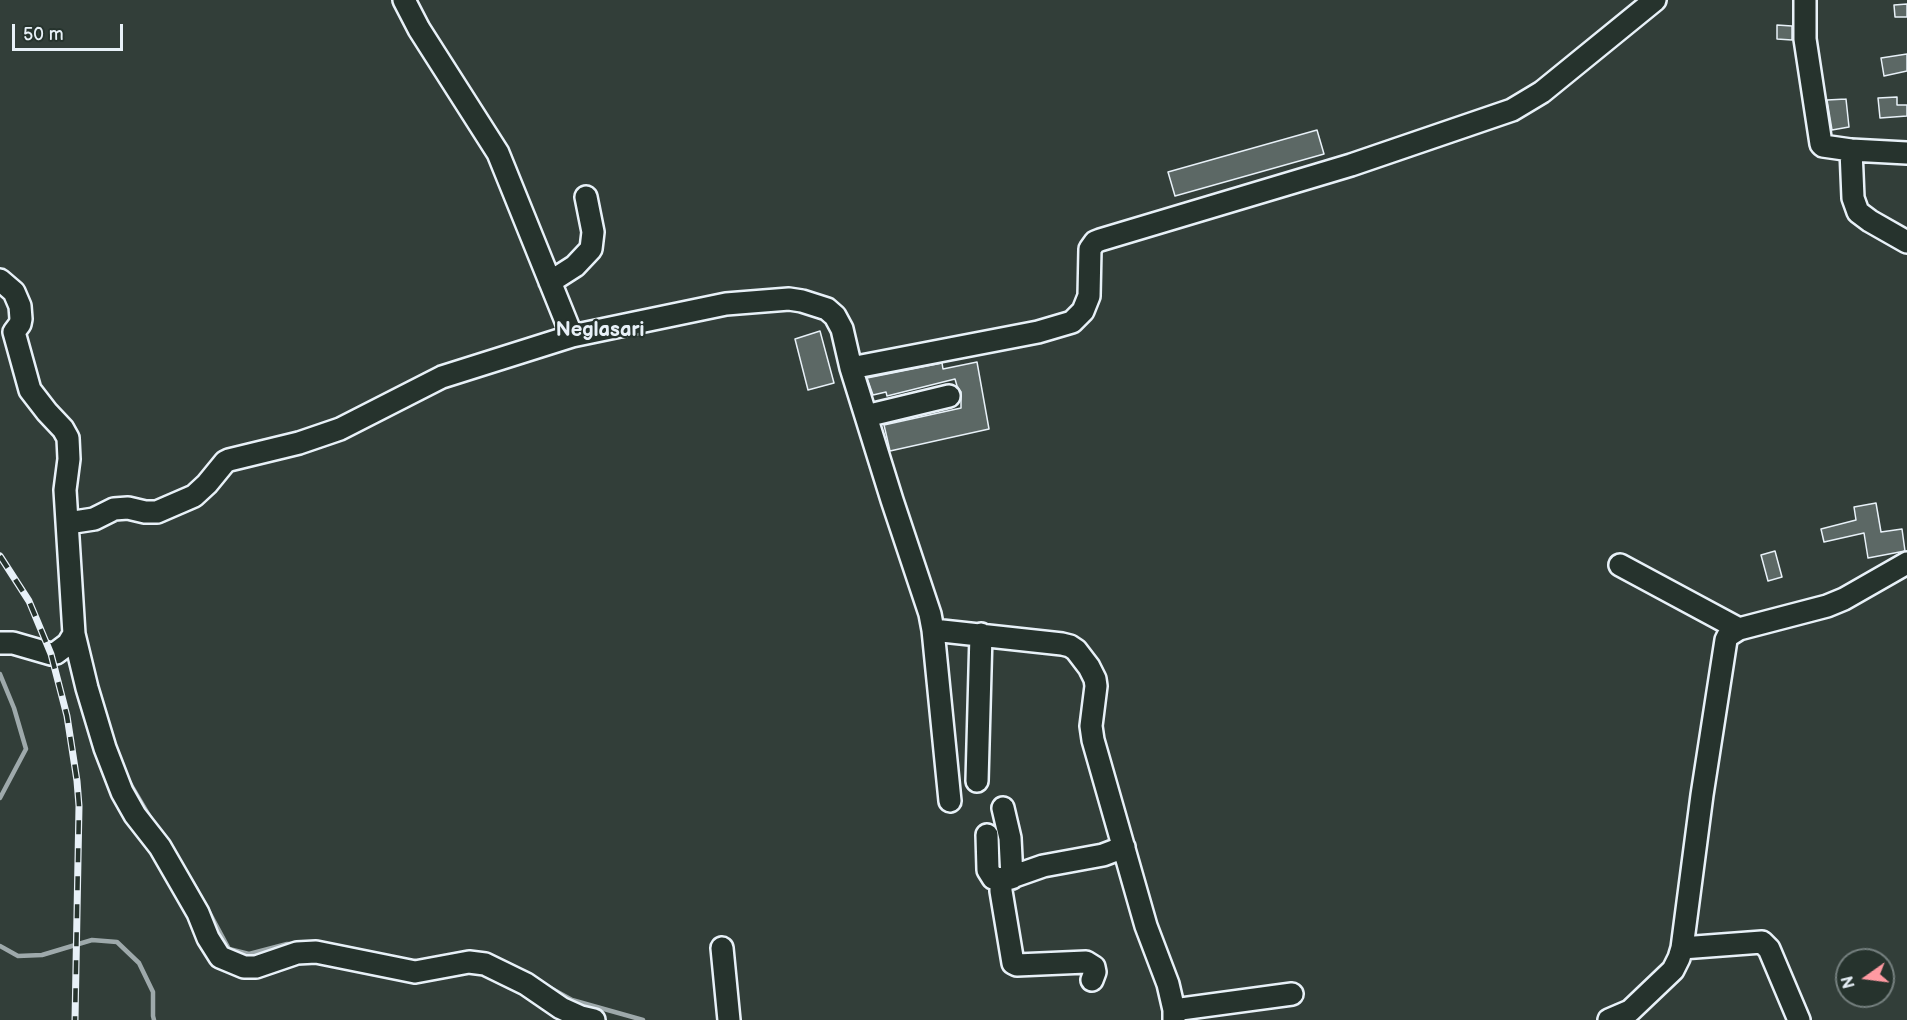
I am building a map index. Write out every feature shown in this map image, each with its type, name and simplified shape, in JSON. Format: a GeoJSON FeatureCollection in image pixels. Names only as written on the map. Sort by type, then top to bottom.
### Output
{"type":"FeatureCollection","features":[{"type":"Feature","properties":{"kind":"street"},"geometry":{"type":"LineString","coordinates":[[404,0],[419,29],[498,153],[572,336]]}},
{"type":"Feature","properties":{"kind":"street"},"geometry":{"type":"LineString","coordinates":[[851,368],[1038,332],[1072,322],[1083,311],[1089,296],[1090,249],[1095,242],[1351,165],[1512,111],[1542,92],[1655,0]]}},
{"type":"Feature","properties":{"kind":"street"},"geometry":{"type":"LineString","coordinates":[[1805,0],[1805,39],[1819,141],[1823,146],[1851,150],[1907,153]]}},
{"type":"Feature","properties":{"kind":"street"},"geometry":{"type":"LineString","coordinates":[[1851,150],[1853,198],[1858,212],[1907,242]]}},
{"type":"Feature","properties":{"kind":"street"},"geometry":{"type":"LineString","coordinates":[[550,282],[575,266],[591,249],[593,232],[586,197]]}},
{"type":"Feature","properties":{"kind":"street"},"geometry":{"type":"LineString","coordinates":[[0,280],[9,286],[20,306],[21,319],[15,332],[30,390],[68,438],[69,459],[65,490],[74,634],[105,748],[122,792],[135,815],[160,847],[198,913],[207,938],[220,957],[244,967],[256,967],[297,953],[316,952],[415,972],[469,962],[485,964],[526,984],[561,1008],[594,1020]]}},
{"type":"Feature","properties":{"kind":"street"},"geometry":{"type":"LineString","coordinates":[[68,523],[94,519],[114,509],[128,508],[145,513],[157,512],[194,496],[225,462],[299,443],[340,429],[442,377],[572,336],[726,304],[802,300],[827,309],[835,316],[842,329],[851,368],[930,615],[950,801]]}},
{"type":"Feature","properties":{"kind":"street"},"geometry":{"type":"LineString","coordinates":[[866,416],[950,396]]}},
{"type":"Feature","properties":{"kind":"street"},"geometry":{"type":"LineString","coordinates":[[1609,1020],[1630,1011],[1673,970],[1682,948],[1702,795],[1726,640],[1732,632],[1740,629],[1827,606],[1844,599],[1907,563]]}},
{"type":"Feature","properties":{"kind":"street"},"geometry":{"type":"LineString","coordinates":[[1620,565],[1740,629]]}},
{"type":"Feature","properties":{"kind":"street"},"geometry":{"type":"LineString","coordinates":[[933,630],[1062,644],[1076,650],[1085,660],[1095,679],[1096,686],[1091,726],[1093,740],[1146,927],[1162,965],[1174,1015],[1292,994]]}},
{"type":"Feature","properties":{"kind":"street"},"geometry":{"type":"LineString","coordinates":[[0,643],[13,643],[51,654],[68,644],[74,634]]}},
{"type":"Feature","properties":{"kind":"street"},"geometry":{"type":"LineString","coordinates":[[977,781],[981,634]]}},
{"type":"Feature","properties":{"kind":"street"},"geometry":{"type":"LineString","coordinates":[[1003,808],[1010,838],[1009,879]]}},
{"type":"Feature","properties":{"kind":"street"},"geometry":{"type":"LineString","coordinates":[[987,835],[988,870],[993,878],[1009,879]]}},
{"type":"Feature","properties":{"kind":"street"},"geometry":{"type":"LineString","coordinates":[[1092,980],[1094,967],[1086,962],[1017,965],[1013,963],[1001,885],[1009,879],[1043,866],[1103,855],[1124,847]]}},
{"type":"Feature","properties":{"kind":"street"},"geometry":{"type":"LineString","coordinates":[[1682,948],[1762,942],[1769,949],[1799,1020]]}},
{"type":"Feature","properties":{"kind":"street"},"geometry":{"type":"LineString","coordinates":[[722,948],[729,1020]]}},
{"type":"Feature","properties":{"kind":"building"},"geometry":{"type":"Polygon","coordinates":[[[1907,4],[1907,17],[1895,17],[1894,5],[1907,4]]]}},
{"type":"Feature","properties":{"kind":"building"},"geometry":{"type":"Polygon","coordinates":[[[1777,25],[1792,26],[1792,40],[1777,39],[1777,25]]]}},
{"type":"Feature","properties":{"kind":"building"},"geometry":{"type":"Polygon","coordinates":[[[1907,54],[1907,71],[1884,76],[1881,58],[1907,54]]]}},
{"type":"Feature","properties":{"kind":"building"},"geometry":{"type":"Polygon","coordinates":[[[1897,97],[1897,105],[1907,105],[1907,116],[1880,118],[1878,98],[1897,97]]]}},
{"type":"Feature","properties":{"kind":"building"},"geometry":{"type":"Polygon","coordinates":[[[1846,99],[1849,127],[1832,130],[1827,100],[1846,99]]]}},
{"type":"Feature","properties":{"kind":"building"},"geometry":{"type":"Polygon","coordinates":[[[1317,130],[1324,154],[1175,196],[1168,172],[1317,130]]]}},
{"type":"Feature","properties":{"kind":"building"},"geometry":{"type":"Polygon","coordinates":[[[820,331],[834,383],[808,390],[795,339],[820,331]]]}},
{"type":"Feature","properties":{"kind":"building"},"geometry":{"type":"Polygon","coordinates":[[[977,362],[989,429],[890,451],[884,425],[961,408],[961,392],[955,379],[887,396],[886,392],[873,395],[867,378],[942,363],[943,369],[977,362]]]}},
{"type":"Feature","properties":{"kind":"building"},"geometry":{"type":"Polygon","coordinates":[[[1876,503],[1881,532],[1902,529],[1905,551],[1868,558],[1864,533],[1824,542],[1821,529],[1856,520],[1854,507],[1876,503]]]}},
{"type":"Feature","properties":{"kind":"building"},"geometry":{"type":"Polygon","coordinates":[[[1775,551],[1782,577],[1768,581],[1761,555],[1775,551]]]}},
{"type":"Feature","properties":{"kind":"waterway"},"geometry":{"type":"LineString","coordinates":[[0,674],[14,708],[26,749],[0,798]]}},
{"type":"Feature","properties":{"kind":"waterway"},"geometry":{"type":"LineString","coordinates":[[128,780],[151,819]]}},
{"type":"Feature","properties":{"kind":"waterway"},"geometry":{"type":"LineString","coordinates":[[184,869],[197,890]]}},
{"type":"Feature","properties":{"kind":"waterway"},"geometry":{"type":"LineString","coordinates":[[208,910],[229,949],[249,954],[294,944]]}},
{"type":"Feature","properties":{"kind":"waterway"},"geometry":{"type":"LineString","coordinates":[[0,946],[18,956],[42,955],[92,940],[117,942],[139,963],[153,992],[154,1020]]}},
{"type":"Feature","properties":{"kind":"waterway"},"geometry":{"type":"LineString","coordinates":[[545,985],[572,1000],[643,1020]]}},
{"type":"Feature","properties":{"kind":"railway"},"geometry":{"type":"LineString","coordinates":[[0,556],[29,601],[51,654],[67,716],[79,806],[75,1020]]}},
{"type":"Feature","properties":{"kind":"district","name":"Neglasari"},"geometry":{"type":"Point","coordinates":[600,331]}}]}
